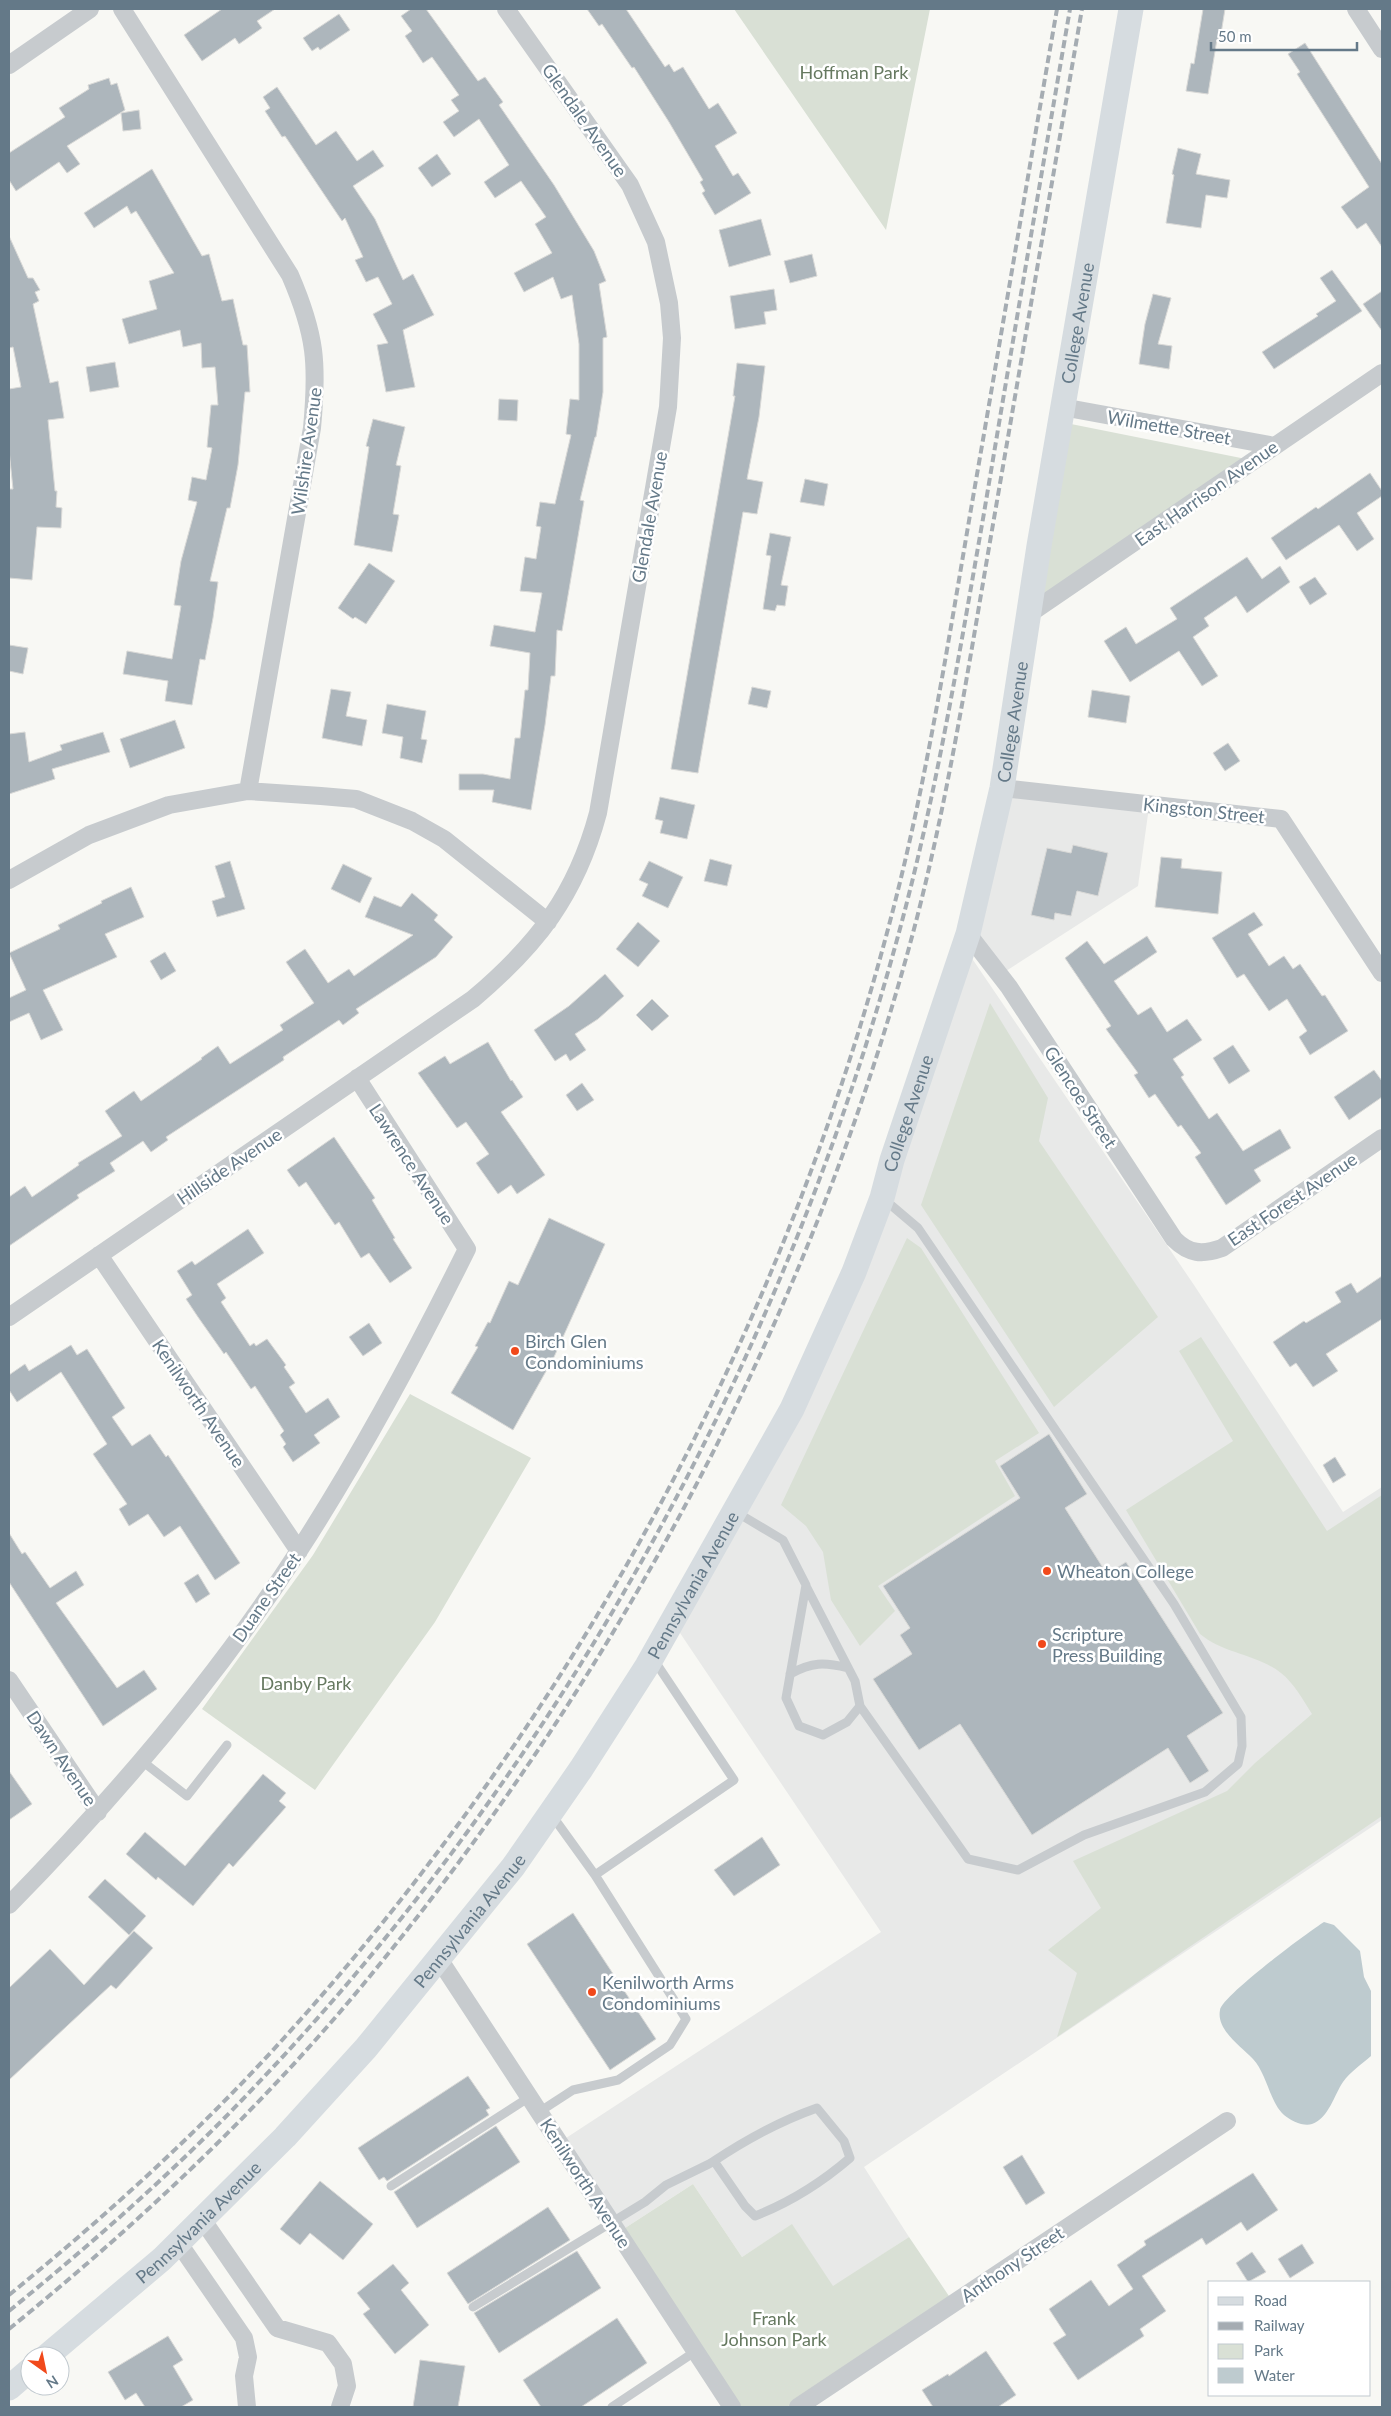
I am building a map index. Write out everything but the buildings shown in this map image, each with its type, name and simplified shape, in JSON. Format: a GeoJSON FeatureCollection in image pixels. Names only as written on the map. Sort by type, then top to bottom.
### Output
{"type":"FeatureCollection","features":[{"type":"Feature","properties":{"kind":"street"},"geometry":{"type":"LineString","coordinates":[[9,65],[90,9]]}},
{"type":"Feature","properties":{"kind":"street","name":"Wilshire Avenue"},"geometry":{"type":"LineString","coordinates":[[122,9],[290,275],[304,307],[315,356],[316,379],[312,428],[248,791]]}},
{"type":"Feature","properties":{"kind":"street","name":"Glendale Avenue"},"geometry":{"type":"LineString","coordinates":[[449,1014],[474,999],[518,959],[548,922],[576,879],[589,846],[598,813],[668,407],[672,338],[664,272],[656,242],[634,191],[618,164],[506,9]]}},
{"type":"Feature","properties":{"kind":"street","name":"College Avenue"},"geometry":{"type":"LineString","coordinates":[[792,1409],[854,1272],[882,1198],[892,1160],[968,934],[1002,788],[1062,407],[1131,9]]}},
{"type":"Feature","properties":{"kind":"street"},"geometry":{"type":"LineString","coordinates":[[1356,9],[1382,49]]}},
{"type":"Feature","properties":{"kind":"street","name":"East Harrison Avenue"},"geometry":{"type":"LineString","coordinates":[[1030,614],[1382,373]]}},
{"type":"Feature","properties":{"kind":"street","name":"Wilmette Street"},"geometry":{"type":"LineString","coordinates":[[1062,407],[1275,446]]}},
{"type":"Feature","properties":{"kind":"street","name":"Kingston Street"},"geometry":{"type":"LineString","coordinates":[[1002,788],[1281,819],[1382,973]]}},
{"type":"Feature","properties":{"kind":"street"},"geometry":{"type":"LineString","coordinates":[[9,880],[89,835],[140,814],[198,799],[248,791],[356,799],[412,821],[444,839],[466,854],[548,922]]}},
{"type":"Feature","properties":{"kind":"street","name":"Glencoe Street"},"geometry":{"type":"LineString","coordinates":[[968,934],[1009,988],[1174,1239],[1189,1251],[1199,1253]]}},
{"type":"Feature","properties":{"kind":"street","name":"Hillside Avenue"},"geometry":{"type":"LineString","coordinates":[[9,1316],[449,1014]]}},
{"type":"Feature","properties":{"kind":"street","name":"Lawrence Avenue"},"geometry":{"type":"LineString","coordinates":[[357,1078],[467,1249]]}},
{"type":"Feature","properties":{"kind":"street","name":"East Forest Avenue"},"geometry":{"type":"LineString","coordinates":[[1199,1253],[1211,1252],[1227,1245],[1382,1138]]}},
{"type":"Feature","properties":{"kind":"street","name":"Duane Street"},"geometry":{"type":"LineString","coordinates":[[9,1905],[98,1812],[142,1761],[245,1629],[300,1550],[387,1405],[467,1249]]}},
{"type":"Feature","properties":{"kind":"street","name":"Kenilworth Avenue"},"geometry":{"type":"LineString","coordinates":[[99,1255],[300,1550]]}},
{"type":"Feature","properties":{"kind":"street","name":"Pennsylvania Avenue"},"geometry":{"type":"LineString","coordinates":[[60,2346],[102,2311],[178,2242],[331,2088],[513,1867],[652,1658],[792,1409]]}},
{"type":"Feature","properties":{"kind":"street","name":"Dawn Avenue"},"geometry":{"type":"LineString","coordinates":[[9,1680],[98,1812]]}},
{"type":"Feature","properties":{"kind":"street","name":"Kenilworth Avenue"},"geometry":{"type":"LineString","coordinates":[[439,1959],[528,2098],[732,2407]]}},
{"type":"Feature","properties":{"kind":"street","name":"Anthony Street"},"geometry":{"type":"LineString","coordinates":[[798,2407],[1227,2121]]}},
{"type":"Feature","properties":{"kind":"street"},"geometry":{"type":"LineString","coordinates":[[202,2219],[278,2328],[328,2343],[343,2364],[347,2386],[340,2407]]}},
{"type":"Feature","properties":{"kind":"street"},"geometry":{"type":"LineString","coordinates":[[178,2242],[244,2338],[248,2357],[244,2376],[247,2407]]}},
{"type":"Feature","properties":{"kind":"street"},"geometry":{"type":"LineString","coordinates":[[9,2388],[20,2379]]}},
{"type":"Feature","properties":{"kind":"lane"},"geometry":{"type":"LineString","coordinates":[[735,1512],[783,1540],[855,1681],[860,1706],[968,1859],[1018,1870],[1084,1835],[1205,1792],[1238,1764],[1242,1746],[1240,1717],[1174,1604],[918,1228],[882,1198]]}},
{"type":"Feature","properties":{"kind":"lane"},"geometry":{"type":"LineString","coordinates":[[806,1585],[786,1698],[799,1726],[823,1735],[847,1722],[860,1706]]}},
{"type":"Feature","properties":{"kind":"lane"},"geometry":{"type":"LineString","coordinates":[[595,1874],[734,1780],[652,1658]]}},
{"type":"Feature","properties":{"kind":"lane"},"geometry":{"type":"LineString","coordinates":[[790,1674],[807,1665],[831,1664],[848,1668]]}},
{"type":"Feature","properties":{"kind":"lane"},"geometry":{"type":"LineString","coordinates":[[142,1761],[187,1796],[227,1745]]}},
{"type":"Feature","properties":{"kind":"lane"},"geometry":{"type":"LineString","coordinates":[[539,2112],[573,2090],[618,2080],[670,2045],[686,2019],[595,1874],[550,1814]]}},
{"type":"Feature","properties":{"kind":"lane"},"geometry":{"type":"LineString","coordinates":[[391,2186],[528,2098]]}},
{"type":"Feature","properties":{"kind":"lane"},"geometry":{"type":"LineString","coordinates":[[473,2307],[645,2202],[666,2185],[714,2161],[750,2137],[791,2117],[818,2108],[844,2141],[850,2158],[829,2176],[787,2203],[755,2216],[745,2206],[714,2161]]}},
{"type":"Feature","properties":{"kind":"lane"},"geometry":{"type":"LineString","coordinates":[[612,2407],[696,2351]]}},
{"type":"Feature","properties":{"kind":"shaded area"},"geometry":{"type":"Polygon","coordinates":[[[1005,791],[1149,807],[1138,886],[1003,973],[973,933],[1005,791]]]}},
{"type":"Feature","properties":{"kind":"shaded area","name":"Wheaton College"},"geometry":{"type":"Polygon","coordinates":[[[971,957],[1194,1285],[1343,1512],[1382,1487],[1382,1820],[864,2167],[909,2237],[833,2287],[792,2225],[742,2257],[693,2184],[622,2230],[563,2140],[881,1932],[678,1630],[782,1451],[971,957]]]}},
{"type":"Feature","properties":{"kind":"green space","name":"Hoffman Park"},"geometry":{"type":"Polygon","coordinates":[[[734,9],[930,9],[886,230],[734,9]]]}},
{"type":"Feature","properties":{"kind":"green space"},"geometry":{"type":"Polygon","coordinates":[[[1066,423],[1246,459],[1036,602],[1066,423]]]}},
{"type":"Feature","properties":{"kind":"green space"},"geometry":{"type":"Polygon","coordinates":[[[990,1003],[1048,1098],[1039,1141],[1158,1317],[1054,1407],[921,1205],[990,1003]]]}},
{"type":"Feature","properties":{"kind":"green space"},"geometry":{"type":"Polygon","coordinates":[[[907,1238],[921,1248],[1039,1433],[995,1461],[1015,1496],[878,1586],[895,1611],[860,1646],[831,1600],[823,1552],[806,1526],[781,1505],[907,1238]]]}},
{"type":"Feature","properties":{"kind":"green space"},"geometry":{"type":"Polygon","coordinates":[[[1201,1337],[1327,1531],[1382,1495],[1382,1816],[1057,2037],[1077,1973],[1048,1950],[1101,1908],[1073,1861],[1227,1791],[1255,1763],[1312,1714],[1294,1686],[1281,1673],[1262,1662],[1219,1646],[1200,1634],[1126,1510],[1233,1441],[1179,1351],[1201,1337]]]}},
{"type":"Feature","properties":{"kind":"green space","name":"Danby Park"},"geometry":{"type":"Polygon","coordinates":[[[410,1394],[531,1458],[435,1622],[315,1790],[202,1709],[313,1555],[410,1394]]]}},
{"type":"Feature","properties":{"kind":"green space","name":"Frank Johnson Park"},"geometry":{"type":"Polygon","coordinates":[[[693,2184],[742,2257],[792,2224],[833,2286],[909,2237],[951,2299],[787,2407],[739,2407],[622,2230],[693,2184]]]}},
{"type":"Feature","properties":{"kind":"water"},"geometry":{"type":"Polygon","coordinates":[[[1324,1922],[1334,1925],[1360,1951],[1364,1977],[1371,1991],[1371,2056],[1346,2078],[1323,2117],[1312,2124],[1305,2125],[1290,2119],[1279,2110],[1258,2065],[1226,2031],[1220,2017],[1220,2010],[1224,2003],[1250,1979],[1324,1922]]]}},
{"type":"Feature","properties":{"kind":"railway"},"geometry":{"type":"LineString","coordinates":[[9,2295],[81,2235],[186,2139],[284,2038],[387,1917],[483,1790],[572,1657],[652,1520],[724,1377],[788,1231],[842,1082],[888,929],[901,877],[944,667],[1057,9]]}},
{"type":"Feature","properties":{"kind":"railway"},"geometry":{"type":"LineString","coordinates":[[9,2311],[69,2261],[186,2156],[242,2100],[355,1975],[460,1842],[556,1704],[643,1559],[721,1410],[790,1255],[849,1097],[912,884],[956,673],[1070,9]]}},
{"type":"Feature","properties":{"kind":"railway"},"geometry":{"type":"LineString","coordinates":[[9,2329],[144,2213],[272,2088],[351,1999],[444,1881],[532,1759],[613,1633],[687,1502],[754,1367],[814,1229],[866,1088],[910,944],[923,893],[946,790],[965,686],[1082,9]]}},
{"type":"Feature","properties":{"kind":"place","name":"Birch Glen Condominiums"},"geometry":{"type":"Point","coordinates":[515,1351]}},
{"type":"Feature","properties":{"kind":"place","name":"Wheaton College"},"geometry":{"type":"Point","coordinates":[1047,1571]}},
{"type":"Feature","properties":{"kind":"place","name":"Scripture Press Building"},"geometry":{"type":"Point","coordinates":[1042,1644]}},
{"type":"Feature","properties":{"kind":"place","name":"Kenilworth Arms Condominiums"},"geometry":{"type":"Point","coordinates":[592,1992]}}]}
